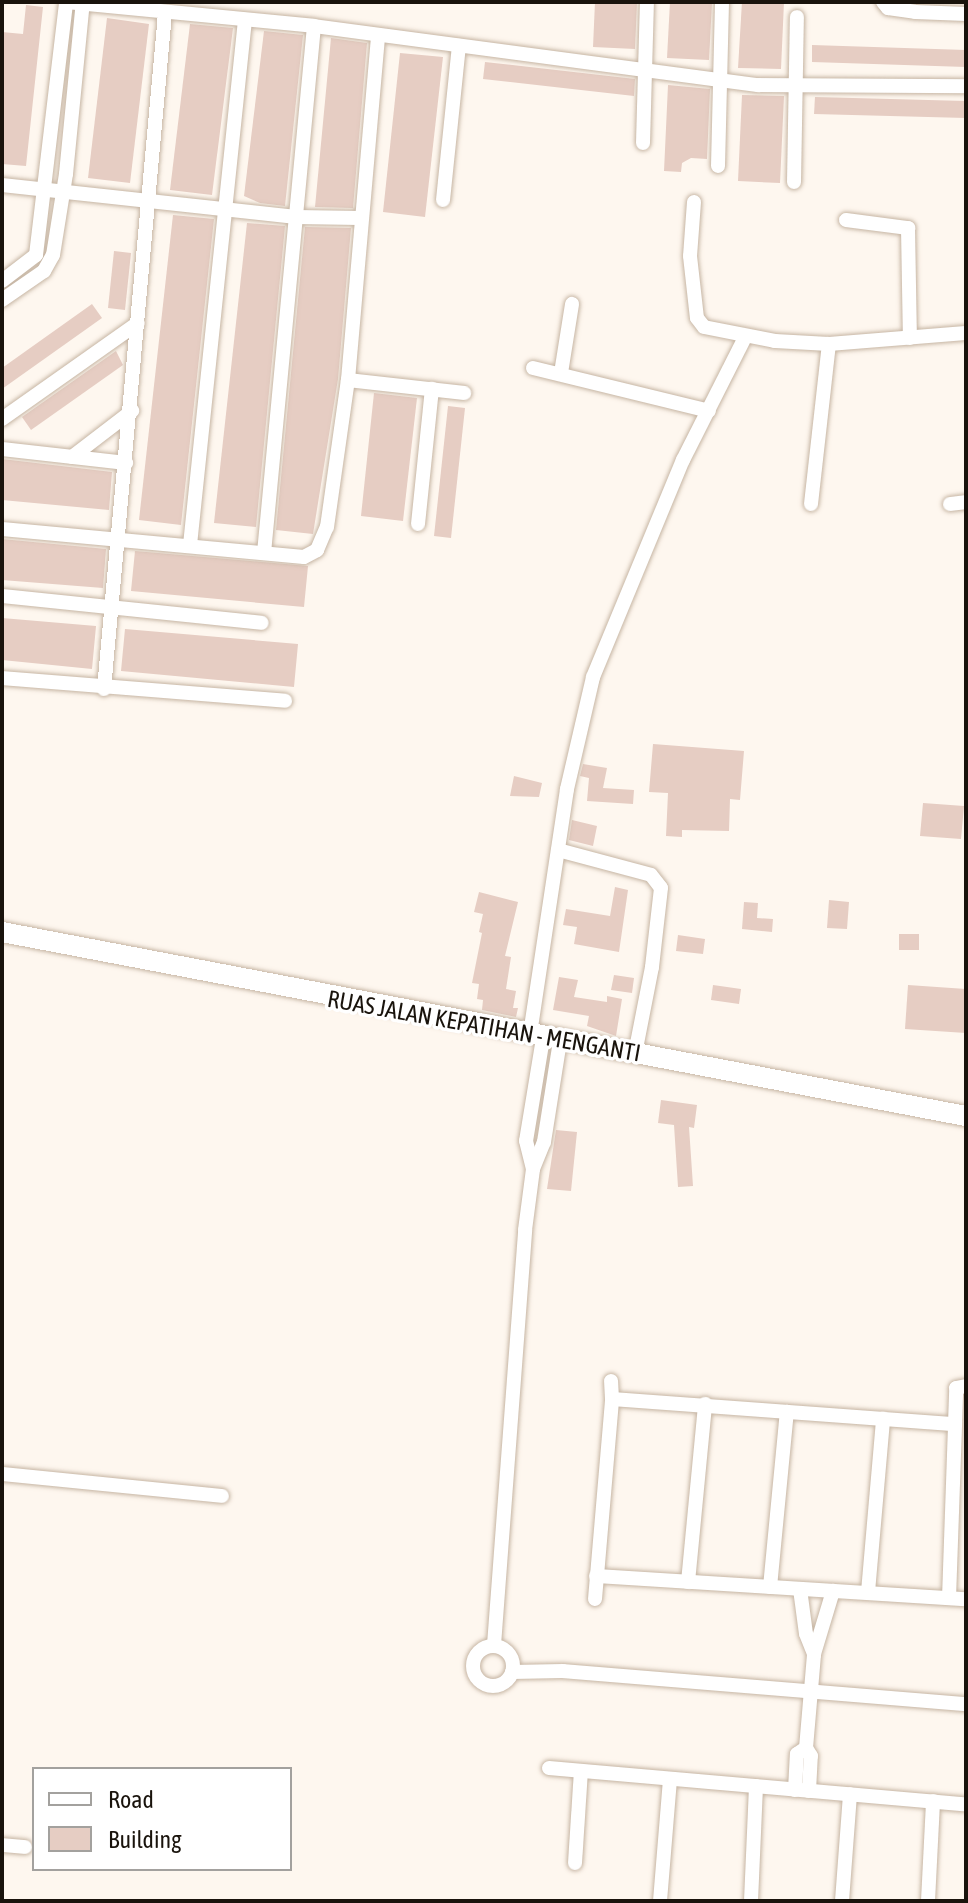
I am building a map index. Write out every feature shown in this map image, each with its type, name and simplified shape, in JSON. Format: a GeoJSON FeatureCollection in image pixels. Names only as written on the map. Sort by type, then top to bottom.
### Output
{"type":"FeatureCollection","features":[{"type":"Feature","properties":{"kind":"main road","name":"RUAS JALAN KEPATIHAN - MENGANTI"},"geometry":{"type":"LineString","coordinates":[[2,932],[966,1116]]}},
{"type":"Feature","properties":{"kind":"street"},"geometry":{"type":"LineString","coordinates":[[2,281],[33,260],[46,191],[66,2],[314,26],[719,81],[796,87],[966,86]]}},
{"type":"Feature","properties":{"kind":"street"},"geometry":{"type":"LineString","coordinates":[[643,143],[647,2]]}},
{"type":"Feature","properties":{"kind":"street"},"geometry":{"type":"LineString","coordinates":[[718,166],[722,2]]}},
{"type":"Feature","properties":{"kind":"street"},"geometry":{"type":"LineString","coordinates":[[883,2],[888,8],[966,14]]}},
{"type":"Feature","properties":{"kind":"street"},"geometry":{"type":"LineString","coordinates":[[2,300],[50,264],[64,193],[83,3]]}},
{"type":"Feature","properties":{"kind":"street"},"geometry":{"type":"LineString","coordinates":[[104,689],[132,411],[165,13]]}},
{"type":"Feature","properties":{"kind":"street"},"geometry":{"type":"LineString","coordinates":[[794,182],[797,17]]}},
{"type":"Feature","properties":{"kind":"street"},"geometry":{"type":"LineString","coordinates":[[190,545],[245,20]]}},
{"type":"Feature","properties":{"kind":"street"},"geometry":{"type":"LineString","coordinates":[[264,553],[314,26]]}},
{"type":"Feature","properties":{"kind":"street"},"geometry":{"type":"LineString","coordinates":[[2,529],[304,557],[313,555],[320,546],[327,527],[348,380],[378,35]]}},
{"type":"Feature","properties":{"kind":"street"},"geometry":{"type":"LineString","coordinates":[[443,200],[459,46]]}},
{"type":"Feature","properties":{"kind":"street"},"geometry":{"type":"LineString","coordinates":[[2,185],[296,217],[360,218]]}},
{"type":"Feature","properties":{"kind":"street"},"geometry":{"type":"LineString","coordinates":[[694,202],[690,256],[697,318],[704,327],[745,337],[829,344],[966,333]]}},
{"type":"Feature","properties":{"kind":"street"},"geometry":{"type":"LineString","coordinates":[[846,220],[908,228],[910,338]]}},
{"type":"Feature","properties":{"kind":"street"},"geometry":{"type":"LineString","coordinates":[[561,373],[572,304]]}},
{"type":"Feature","properties":{"kind":"street"},"geometry":{"type":"LineString","coordinates":[[2,419],[138,323]]}},
{"type":"Feature","properties":{"kind":"street"},"geometry":{"type":"LineString","coordinates":[[494,1645],[533,1169],[544,1142],[544,1037],[558,850],[567,789],[593,677],[683,460],[745,337]]}},
{"type":"Feature","properties":{"kind":"street"},"geometry":{"type":"LineString","coordinates":[[811,504],[829,344]]}},
{"type":"Feature","properties":{"kind":"street"},"geometry":{"type":"LineString","coordinates":[[533,368],[709,411]]}},
{"type":"Feature","properties":{"kind":"street"},"geometry":{"type":"LineString","coordinates":[[348,380],[464,393]]}},
{"type":"Feature","properties":{"kind":"street"},"geometry":{"type":"LineString","coordinates":[[418,524],[432,389]]}},
{"type":"Feature","properties":{"kind":"street"},"geometry":{"type":"LineString","coordinates":[[72,457],[132,411]]}},
{"type":"Feature","properties":{"kind":"street"},"geometry":{"type":"LineString","coordinates":[[2,449],[126,463]]}},
{"type":"Feature","properties":{"kind":"street"},"geometry":{"type":"LineString","coordinates":[[950,504],[966,502]]}},
{"type":"Feature","properties":{"kind":"street"},"geometry":{"type":"LineString","coordinates":[[2,596],[262,623]]}},
{"type":"Feature","properties":{"kind":"street"},"geometry":{"type":"LineString","coordinates":[[2,678],[104,689],[285,701]]}},
{"type":"Feature","properties":{"kind":"street"},"geometry":{"type":"LineString","coordinates":[[558,850],[651,875],[661,888],[657,937],[635,1054]]}},
{"type":"Feature","properties":{"kind":"street"},"geometry":{"type":"LineString","coordinates":[[595,1599],[611,1381]]}},
{"type":"Feature","properties":{"kind":"street"},"geometry":{"type":"LineString","coordinates":[[949,1598],[956,1388],[966,1386]]}},
{"type":"Feature","properties":{"kind":"street"},"geometry":{"type":"LineString","coordinates":[[612,1399],[955,1424]]}},
{"type":"Feature","properties":{"kind":"street"},"geometry":{"type":"LineString","coordinates":[[688,1582],[705,1404]]}},
{"type":"Feature","properties":{"kind":"street"},"geometry":{"type":"LineString","coordinates":[[770,1587],[787,1412]]}},
{"type":"Feature","properties":{"kind":"street"},"geometry":{"type":"LineString","coordinates":[[868,1592],[883,1419]]}},
{"type":"Feature","properties":{"kind":"street"},"geometry":{"type":"LineString","coordinates":[[2,1474],[222,1496]]}},
{"type":"Feature","properties":{"kind":"street"},"geometry":{"type":"LineString","coordinates":[[596,1576],[966,1599]]}},
{"type":"Feature","properties":{"kind":"street"},"geometry":{"type":"LineString","coordinates":[[800,1589],[806,1634],[814,1654]]}},
{"type":"Feature","properties":{"kind":"street"},"geometry":{"type":"LineString","coordinates":[[802,1790],[797,1754],[806,1748],[814,1654],[833,1591]]}},
{"type":"Feature","properties":{"kind":"street"},"geometry":{"type":"LineString","coordinates":[[494,1645],[509,1653],[512,1672],[504,1682],[491,1686],[475,1676],[475,1656],[484,1647],[494,1645]]}},
{"type":"Feature","properties":{"kind":"street"},"geometry":{"type":"LineString","coordinates":[[512,1672],[563,1671],[966,1704]]}},
{"type":"Feature","properties":{"kind":"street"},"geometry":{"type":"LineString","coordinates":[[549,1768],[963,1804]]}},
{"type":"Feature","properties":{"kind":"street"},"geometry":{"type":"LineString","coordinates":[[575,1863],[581,1771]]}},
{"type":"Feature","properties":{"kind":"street"},"geometry":{"type":"LineString","coordinates":[[660,1901],[670,1779]]}},
{"type":"Feature","properties":{"kind":"street"},"geometry":{"type":"LineString","coordinates":[[751,1901],[756,1786]]}},
{"type":"Feature","properties":{"kind":"street"},"geometry":{"type":"LineString","coordinates":[[842,1901],[850,1794]]}},
{"type":"Feature","properties":{"kind":"street"},"geometry":{"type":"LineString","coordinates":[[928,1901],[933,1801]]}},
{"type":"Feature","properties":{"kind":"street"},"geometry":{"type":"LineString","coordinates":[[2,1845],[25,1847]]}},
{"type":"Feature","properties":{"kind":"building"},"geometry":{"type":"Polygon","coordinates":[[[595,2],[637,2],[635,49],[593,47],[595,2]]]}},
{"type":"Feature","properties":{"kind":"building"},"geometry":{"type":"Polygon","coordinates":[[[670,2],[712,3],[709,60],[667,58],[670,2]]]}},
{"type":"Feature","properties":{"kind":"building"},"geometry":{"type":"Polygon","coordinates":[[[742,2],[784,2],[781,69],[738,68],[742,2]]]}},
{"type":"Feature","properties":{"kind":"building"},"geometry":{"type":"Polygon","coordinates":[[[26,5],[43,7],[26,166],[2,164],[2,32],[23,34],[26,5]]]}},
{"type":"Feature","properties":{"kind":"building"},"geometry":{"type":"Polygon","coordinates":[[[107,18],[149,24],[130,183],[88,178],[107,18]]]}},
{"type":"Feature","properties":{"kind":"building"},"geometry":{"type":"Polygon","coordinates":[[[190,24],[233,28],[212,195],[170,190],[190,24]]]}},
{"type":"Feature","properties":{"kind":"building"},"geometry":{"type":"Polygon","coordinates":[[[264,31],[303,35],[285,206],[260,203],[244,196],[264,31]]]}},
{"type":"Feature","properties":{"kind":"building"},"geometry":{"type":"Polygon","coordinates":[[[331,38],[367,43],[353,208],[315,207],[331,38]]]}},
{"type":"Feature","properties":{"kind":"building"},"geometry":{"type":"Polygon","coordinates":[[[812,45],[966,50],[966,67],[812,62],[812,45]]]}},
{"type":"Feature","properties":{"kind":"building"},"geometry":{"type":"Polygon","coordinates":[[[400,53],[443,57],[425,217],[383,212],[400,53]]]}},
{"type":"Feature","properties":{"kind":"building"},"geometry":{"type":"Polygon","coordinates":[[[485,62],[635,79],[634,96],[483,79],[485,62]]]}},
{"type":"Feature","properties":{"kind":"building"},"geometry":{"type":"Polygon","coordinates":[[[668,85],[710,89],[707,159],[691,158],[682,163],[681,172],[664,171],[668,85]]]}},
{"type":"Feature","properties":{"kind":"building"},"geometry":{"type":"Polygon","coordinates":[[[742,95],[784,96],[780,183],[738,181],[742,95]]]}},
{"type":"Feature","properties":{"kind":"building"},"geometry":{"type":"Polygon","coordinates":[[[815,97],[966,101],[966,118],[814,114],[815,97]]]}},
{"type":"Feature","properties":{"kind":"building"},"geometry":{"type":"Polygon","coordinates":[[[173,215],[214,219],[181,525],[139,520],[173,215]]]}},
{"type":"Feature","properties":{"kind":"building"},"geometry":{"type":"Polygon","coordinates":[[[247,223],[285,226],[256,527],[214,523],[247,223]]]}},
{"type":"Feature","properties":{"kind":"building"},"geometry":{"type":"Polygon","coordinates":[[[305,227],[351,228],[338,379],[313,534],[276,530],[305,227]]]}},
{"type":"Feature","properties":{"kind":"building"},"geometry":{"type":"Polygon","coordinates":[[[114,251],[131,253],[125,310],[108,308],[114,251]]]}},
{"type":"Feature","properties":{"kind":"building"},"geometry":{"type":"Polygon","coordinates":[[[92,304],[102,318],[2,389],[2,368],[92,304]]]}},
{"type":"Feature","properties":{"kind":"building"},"geometry":{"type":"Polygon","coordinates":[[[116,351],[123,365],[31,430],[22,417],[116,351]]]}},
{"type":"Feature","properties":{"kind":"building"},"geometry":{"type":"Polygon","coordinates":[[[374,393],[417,398],[403,521],[361,516],[374,393]]]}},
{"type":"Feature","properties":{"kind":"building"},"geometry":{"type":"Polygon","coordinates":[[[448,406],[465,408],[451,538],[434,536],[448,406]]]}},
{"type":"Feature","properties":{"kind":"building"},"geometry":{"type":"Polygon","coordinates":[[[2,459],[112,472],[109,510],[2,500],[2,459]]]}},
{"type":"Feature","properties":{"kind":"building"},"geometry":{"type":"Polygon","coordinates":[[[2,539],[106,549],[103,588],[2,580],[2,539]]]}},
{"type":"Feature","properties":{"kind":"building"},"geometry":{"type":"Polygon","coordinates":[[[135,551],[308,566],[304,607],[131,591],[135,551]]]}},
{"type":"Feature","properties":{"kind":"building"},"geometry":{"type":"Polygon","coordinates":[[[2,618],[96,626],[92,669],[2,660],[2,618]]]}},
{"type":"Feature","properties":{"kind":"building"},"geometry":{"type":"Polygon","coordinates":[[[125,629],[298,644],[294,687],[121,671],[125,629]]]}},
{"type":"Feature","properties":{"kind":"building"},"geometry":{"type":"Polygon","coordinates":[[[653,744],[744,751],[740,800],[730,799],[729,831],[682,830],[682,837],[666,836],[668,793],[649,792],[653,744]]]}},
{"type":"Feature","properties":{"kind":"building"},"geometry":{"type":"Polygon","coordinates":[[[583,764],[607,768],[603,788],[634,790],[633,804],[587,801],[589,778],[580,776],[583,764]]]}},
{"type":"Feature","properties":{"kind":"building"},"geometry":{"type":"Polygon","coordinates":[[[514,776],[542,783],[539,797],[510,796],[514,776]]]}},
{"type":"Feature","properties":{"kind":"building"},"geometry":{"type":"Polygon","coordinates":[[[923,803],[964,806],[961,839],[920,836],[923,803]]]}},
{"type":"Feature","properties":{"kind":"building"},"geometry":{"type":"Polygon","coordinates":[[[572,820],[597,826],[593,846],[569,840],[572,820]]]}},
{"type":"Feature","properties":{"kind":"building"},"geometry":{"type":"Polygon","coordinates":[[[615,887],[628,890],[619,952],[574,944],[577,927],[563,925],[566,909],[610,916],[615,887]]]}},
{"type":"Feature","properties":{"kind":"building"},"geometry":{"type":"Polygon","coordinates":[[[479,892],[518,902],[505,956],[511,957],[506,989],[516,991],[513,1008],[518,1008],[516,1017],[482,1010],[483,1000],[477,999],[479,984],[472,983],[482,933],[479,932],[483,914],[474,912],[479,892]]]}},
{"type":"Feature","properties":{"kind":"building"},"geometry":{"type":"Polygon","coordinates":[[[829,900],[849,902],[847,929],[827,928],[829,900]]]}},
{"type":"Feature","properties":{"kind":"building"},"geometry":{"type":"Polygon","coordinates":[[[744,902],[758,903],[757,918],[773,919],[772,932],[742,929],[744,902]]]}},
{"type":"Feature","properties":{"kind":"building"},"geometry":{"type":"Polygon","coordinates":[[[899,934],[919,934],[919,950],[899,950],[899,934]]]}},
{"type":"Feature","properties":{"kind":"building"},"geometry":{"type":"Polygon","coordinates":[[[678,935],[705,939],[703,954],[676,951],[678,935]]]}},
{"type":"Feature","properties":{"kind":"building"},"geometry":{"type":"Polygon","coordinates":[[[614,975],[634,978],[632,993],[611,990],[614,975]]]}},
{"type":"Feature","properties":{"kind":"building"},"geometry":{"type":"Polygon","coordinates":[[[559,977],[578,980],[574,997],[607,1002],[607,996],[622,999],[616,1036],[587,1026],[589,1016],[553,1010],[559,977]]]}},
{"type":"Feature","properties":{"kind":"building"},"geometry":{"type":"Polygon","coordinates":[[[713,985],[741,989],[739,1004],[711,1000],[713,985]]]}},
{"type":"Feature","properties":{"kind":"building"},"geometry":{"type":"Polygon","coordinates":[[[908,985],[966,989],[966,1033],[905,1029],[908,985]]]}},
{"type":"Feature","properties":{"kind":"building"},"geometry":{"type":"Polygon","coordinates":[[[661,1100],[697,1105],[694,1128],[689,1127],[693,1186],[678,1187],[674,1125],[658,1123],[661,1100]]]}},
{"type":"Feature","properties":{"kind":"building"},"geometry":{"type":"Polygon","coordinates":[[[556,1130],[577,1132],[571,1191],[547,1189],[556,1130]]]}}]}
